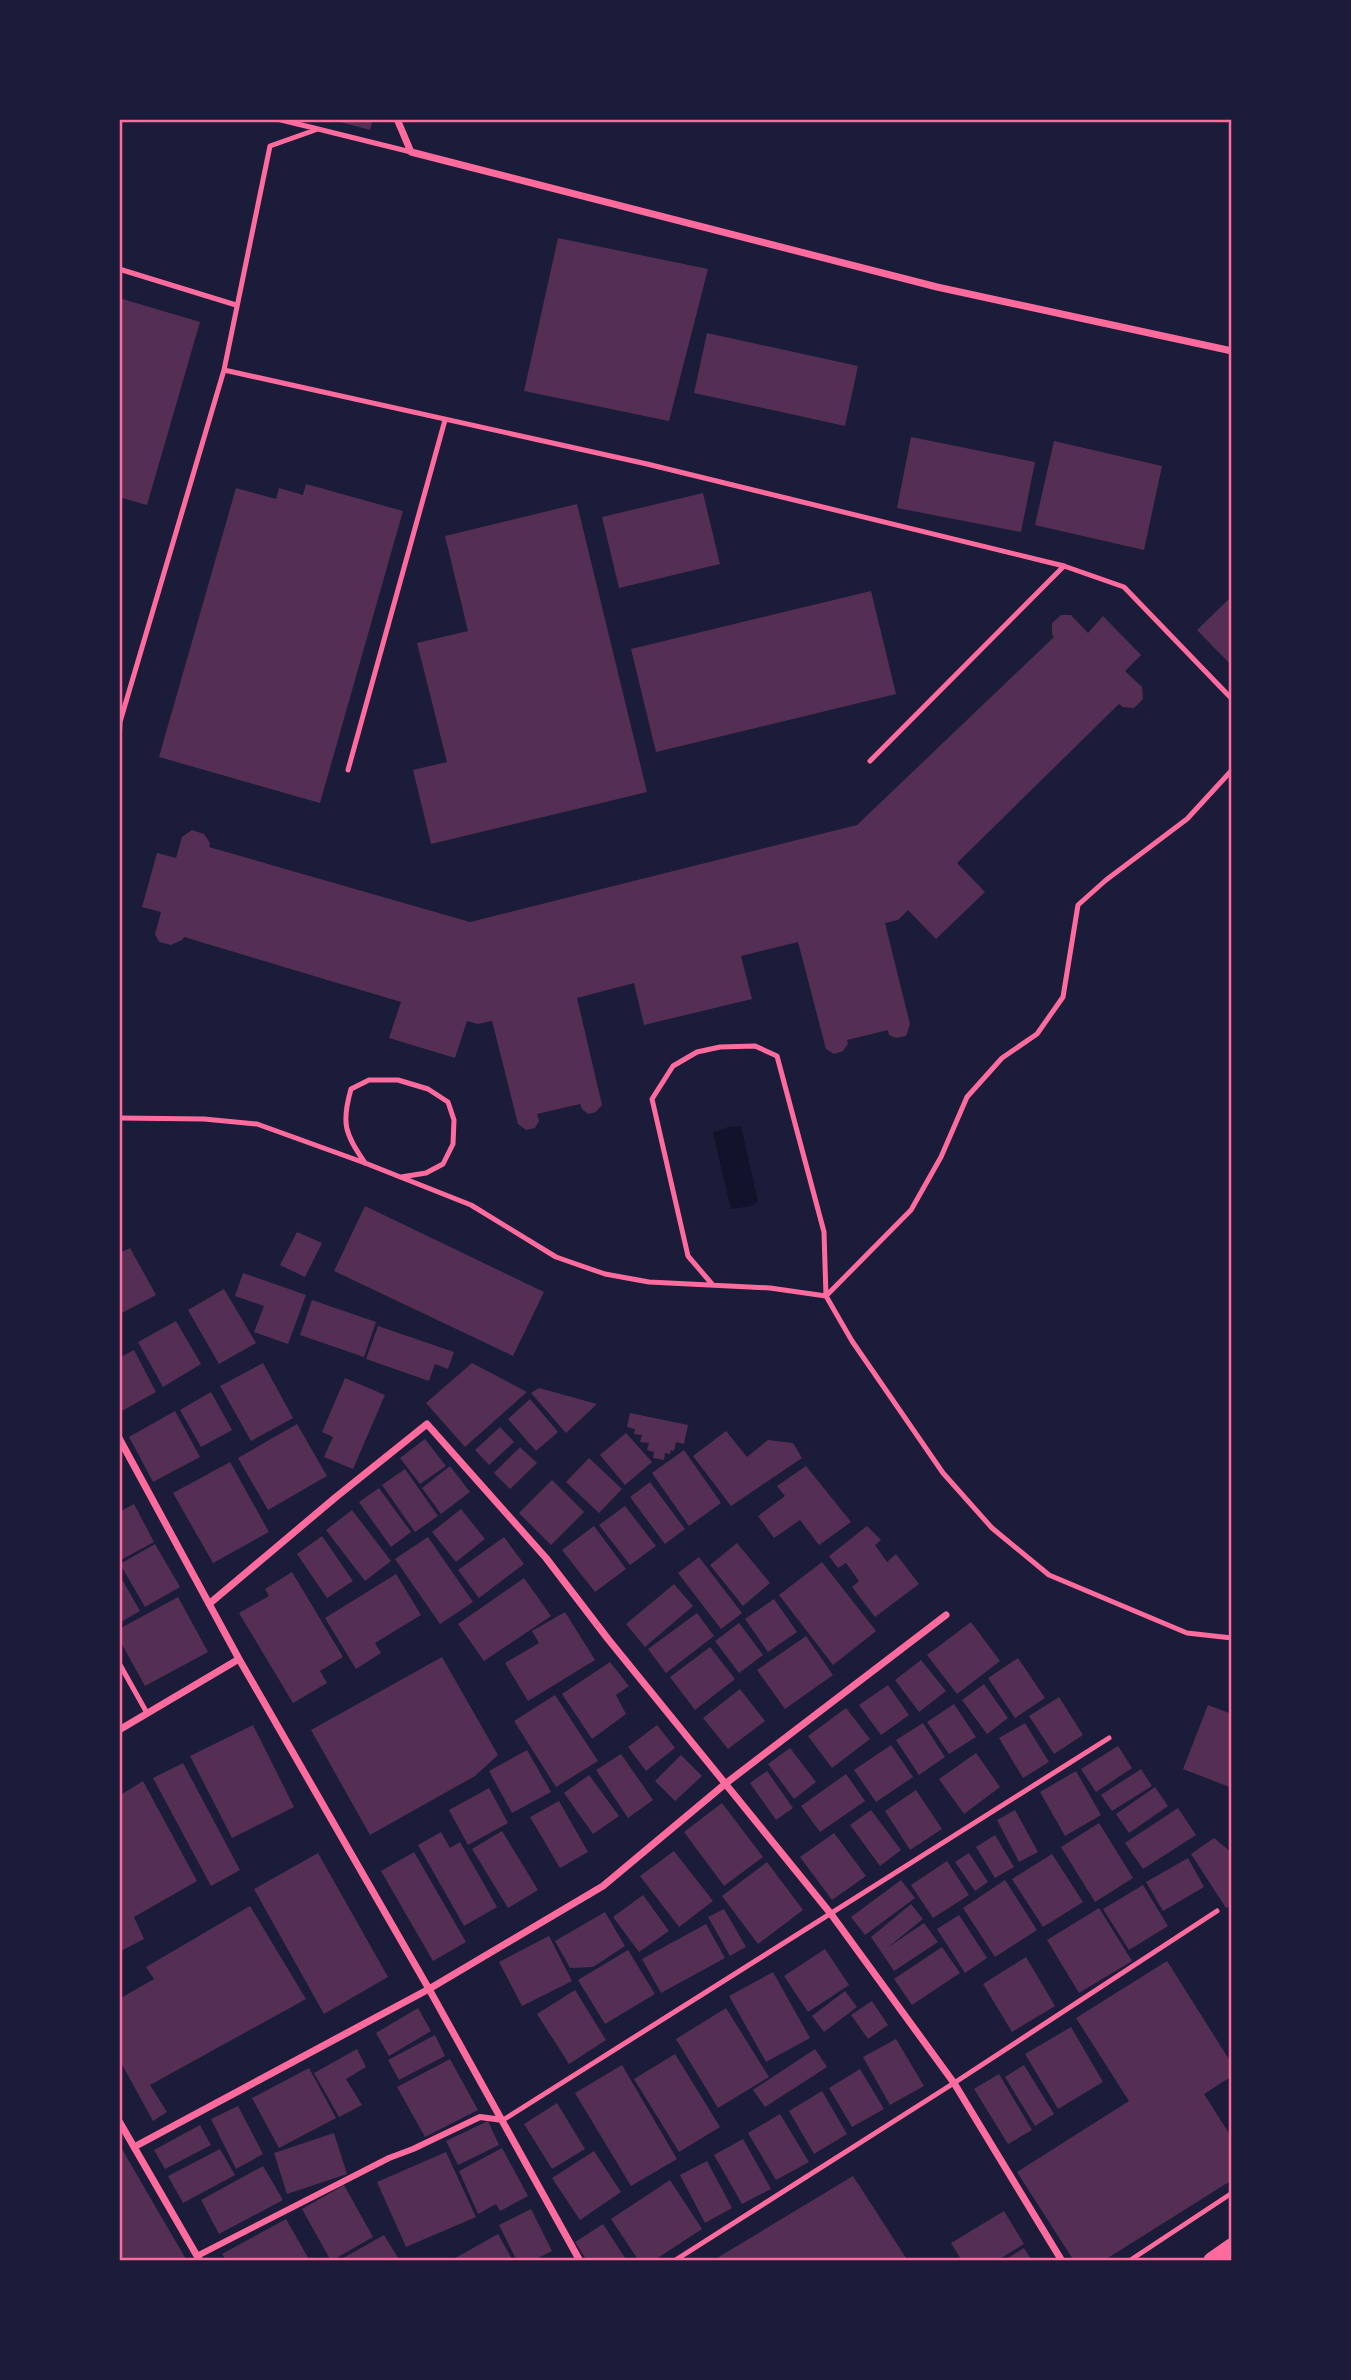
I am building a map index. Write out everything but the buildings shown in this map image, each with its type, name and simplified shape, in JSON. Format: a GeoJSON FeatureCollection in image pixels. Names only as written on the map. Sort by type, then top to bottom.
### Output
{"type":"FeatureCollection","features":[{"type":"Feature","properties":{"kind":"main road"},"geometry":{"type":"LineString","coordinates":[[1212,2261],[1232,2247]]}},
{"type":"Feature","properties":{"kind":"street"},"geometry":{"type":"LineString","coordinates":[[397,119],[411,152],[937,287],[1232,351]]}},
{"type":"Feature","properties":{"kind":"street"},"geometry":{"type":"LineString","coordinates":[[209,1604],[427,1424],[547,1558],[608,1639],[831,1914],[954,2083],[1062,2261]]}},
{"type":"Feature","properties":{"kind":"street"},"geometry":{"type":"LineString","coordinates":[[119,1438],[239,1659],[429,1989],[580,2261]]}},
{"type":"Feature","properties":{"kind":"street"},"geometry":{"type":"LineString","coordinates":[[134,2147],[429,1989],[603,1886],[725,1784],[946,1615]]}},
{"type":"Feature","properties":{"kind":"street"},"geometry":{"type":"LineString","coordinates":[[119,1730],[239,1659]]}},
{"type":"Feature","properties":{"kind":"street"},"geometry":{"type":"LineString","coordinates":[[119,2121],[198,2259],[378,2163],[413,2150],[480,2117],[503,2120]]}},
{"type":"Feature","properties":{"kind":"lane"},"geometry":{"type":"LineString","coordinates":[[277,119],[411,152]]}},
{"type":"Feature","properties":{"kind":"lane"},"geometry":{"type":"LineString","coordinates":[[119,742],[120,722],[224,370],[271,146],[318,129]]}},
{"type":"Feature","properties":{"kind":"lane"},"geometry":{"type":"LineString","coordinates":[[119,268],[236,305]]}},
{"type":"Feature","properties":{"kind":"lane"},"geometry":{"type":"LineString","coordinates":[[224,370],[647,464],[1064,566],[1124,587],[1232,699]]}},
{"type":"Feature","properties":{"kind":"lane"},"geometry":{"type":"LineString","coordinates":[[348,770],[445,420]]}},
{"type":"Feature","properties":{"kind":"lane"},"geometry":{"type":"LineString","coordinates":[[870,761],[1064,566]]}},
{"type":"Feature","properties":{"kind":"lane"},"geometry":{"type":"LineString","coordinates":[[826,1296],[911,1210],[941,1157],[967,1097],[1002,1058],[1037,1034],[1063,996],[1078,905],[1106,880],[1187,819],[1232,770]]}},
{"type":"Feature","properties":{"kind":"lane"},"geometry":{"type":"LineString","coordinates":[[712,1284],[688,1256],[652,1098],[673,1066],[697,1052],[720,1047],[755,1045],[777,1056],[824,1232],[826,1296],[852,1341],[943,1473],[992,1528],[1049,1575],[1187,1633],[1232,1638]]}},
{"type":"Feature","properties":{"kind":"lane"},"geometry":{"type":"LineString","coordinates":[[365,1163],[350,1141],[344,1114],[351,1089],[369,1080],[398,1080],[428,1089],[448,1102],[454,1119],[453,1144],[443,1164],[426,1172],[399,1177]]}},
{"type":"Feature","properties":{"kind":"lane"},"geometry":{"type":"LineString","coordinates":[[119,1118],[204,1119],[257,1124],[471,1205],[556,1257],[605,1274],[649,1282],[770,1288],[826,1296]]}},
{"type":"Feature","properties":{"kind":"lane"},"geometry":{"type":"LineString","coordinates":[[119,1663],[147,1713]]}},
{"type":"Feature","properties":{"kind":"lane"},"geometry":{"type":"LineString","coordinates":[[503,2120],[1109,1738]]}},
{"type":"Feature","properties":{"kind":"lane"},"geometry":{"type":"LineString","coordinates":[[674,2261],[1217,1911]]}},
{"type":"Feature","properties":{"kind":"path"},"geometry":{"type":"LineString","coordinates":[[1129,2261],[1232,2193]]}},
{"type":"Feature","properties":{"kind":"shaded area"},"geometry":{"type":"Polygon","coordinates":[[[741,1126],[758,1202],[751,1206],[731,1209],[713,1133],[728,1127],[741,1126]]]}}]}
